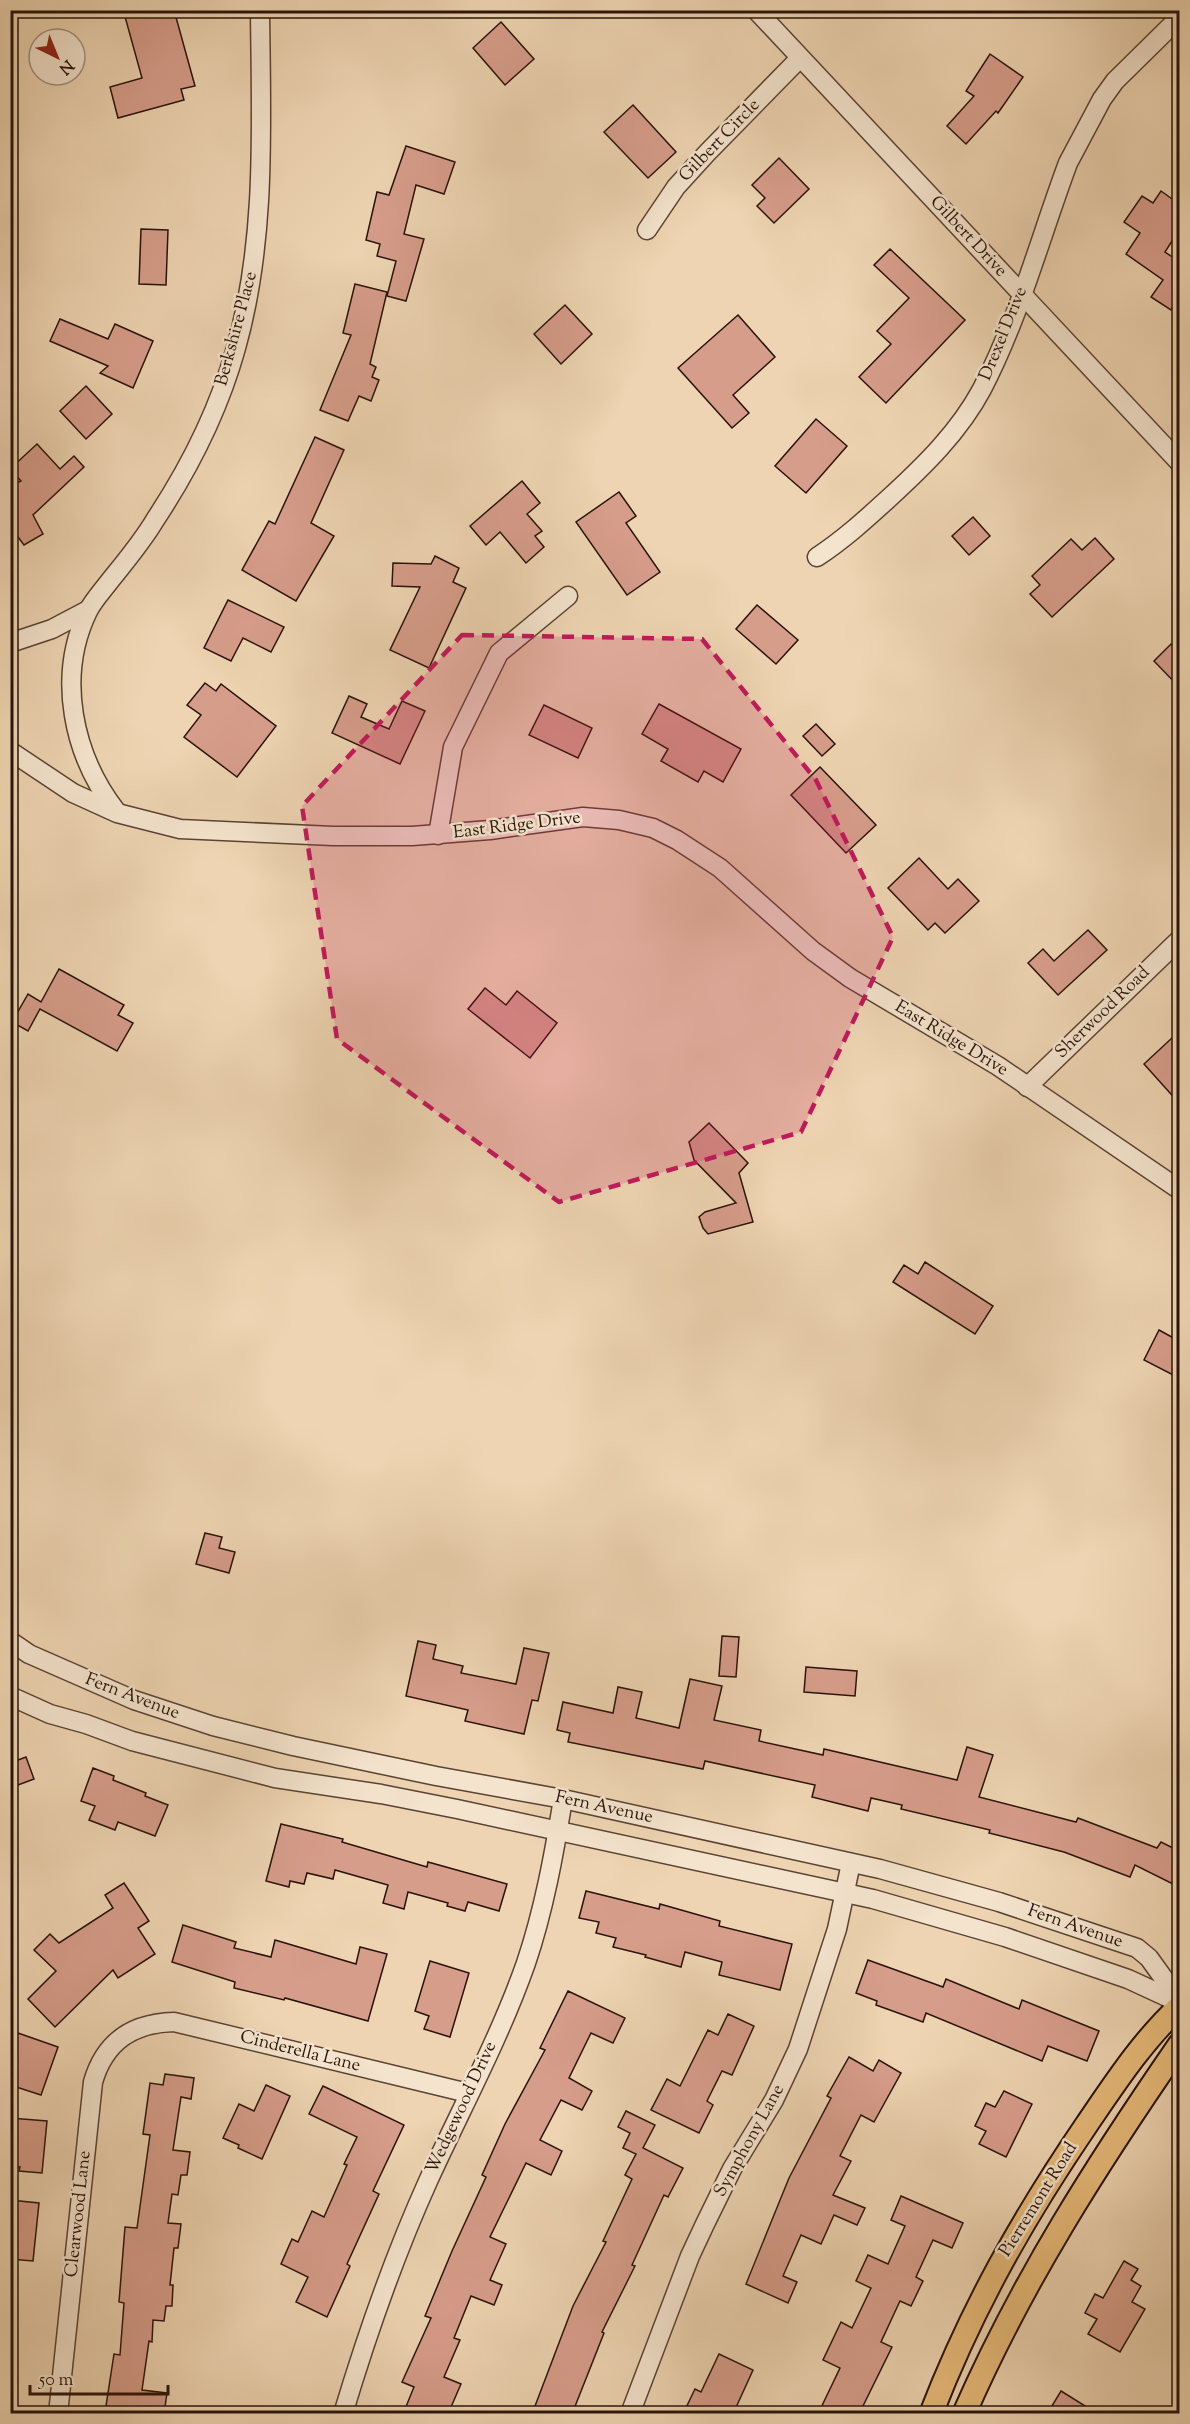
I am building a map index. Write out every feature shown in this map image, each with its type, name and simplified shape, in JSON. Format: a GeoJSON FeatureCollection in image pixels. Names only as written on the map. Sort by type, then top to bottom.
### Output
{"type":"FeatureCollection","features":[{"type":"Feature","properties":{"kind":"main road","name":"Pierremont Road"},"geometry":{"type":"LineString","coordinates":[[932,2414],[957,2350],[986,2288],[1022,2223],[1114,2085],[1160,2024],[1179,2003]]}},
{"type":"Feature","properties":{"kind":"main road","name":"Pierremont Road"},"geometry":{"type":"LineString","coordinates":[[964,2414],[1014,2311],[1068,2212],[1106,2151],[1179,2044]]}},
{"type":"Feature","properties":{"kind":"street","name":"Berkshire Place"},"geometry":{"type":"LineString","coordinates":[[117,813],[104,796],[87,765],[72,714],[73,660],[76,643],[88,610],[170,498],[201,441],[222,392],[235,351],[250,288],[257,245],[261,134],[260,10]]}},
{"type":"Feature","properties":{"kind":"street","name":"Gilbert Drive"},"geometry":{"type":"LineString","coordinates":[[756,10],[1179,463]]}},
{"type":"Feature","properties":{"kind":"street","name":"Drexel Drive"},"geometry":{"type":"LineString","coordinates":[[818,557],[850,534],[918,471],[950,437],[981,390],[1006,338],[1064,174],[1080,137],[1115,81],[1179,17]]}},
{"type":"Feature","properties":{"kind":"street","name":"Gilbert Circle"},"geometry":{"type":"LineString","coordinates":[[647,230],[676,187],[699,161],[800,58]]}},
{"type":"Feature","properties":{"kind":"street"},"geometry":{"type":"LineString","coordinates":[[438,835],[453,747],[499,653],[568,596]]}},
{"type":"Feature","properties":{"kind":"street","name":"Berkshire Place"},"geometry":{"type":"LineString","coordinates":[[10,643],[52,629],[88,610]]}},
{"type":"Feature","properties":{"kind":"street","name":"East Ridge Drive"},"geometry":{"type":"LineString","coordinates":[[10,751],[73,794],[117,813],[180,830],[333,836],[438,835],[583,817],[619,820],[653,828],[677,840],[720,868],[813,951],[850,978],[998,1066],[1179,1190]]}},
{"type":"Feature","properties":{"kind":"street","name":"Sherwood Road"},"geometry":{"type":"LineString","coordinates":[[1027,1087],[1179,939]]}},
{"type":"Feature","properties":{"kind":"street","name":"Fern Avenue"},"geometry":{"type":"LineString","coordinates":[[10,1641],[29,1654],[134,1700],[213,1726],[293,1746],[436,1776],[563,1798],[851,1863],[999,1902],[1137,1948],[1149,1958],[1179,2003]]}},
{"type":"Feature","properties":{"kind":"street","name":"Fern Avenue"},"geometry":{"type":"LineString","coordinates":[[10,1696],[50,1714],[86,1724],[132,1742],[275,1778],[381,1794],[846,1893],[1005,1937],[1128,1979],[1179,2003]]}},
{"type":"Feature","properties":{"kind":"street","name":"Wedgewood Drive"},"geometry":{"type":"LineString","coordinates":[[343,2414],[404,2241],[468,2093],[506,2015],[526,1962],[536,1929],[558,1832],[563,1798]]}},
{"type":"Feature","properties":{"kind":"street","name":"Symphony Lane"},"geometry":{"type":"LineString","coordinates":[[630,2414],[690,2256],[732,2169],[774,2100],[798,2049],[828,1962],[846,1893],[851,1863]]}},
{"type":"Feature","properties":{"kind":"street","name":"Cinderella Lane"},"geometry":{"type":"LineString","coordinates":[[133,2030],[154,2022],[174,2022],[468,2093]]}},
{"type":"Feature","properties":{"kind":"street","name":"Clearwood Lane"},"geometry":{"type":"LineString","coordinates":[[58,2414],[93,2082],[107,2051],[123,2035],[133,2030]]}},
{"type":"Feature","properties":{"kind":"highlighted area"},"geometry":{"type":"Polygon","coordinates":[[[462,635],[702,639],[816,780],[893,937],[801,1132],[559,1202],[337,1039],[302,806],[462,635]]]}},
{"type":"Feature","properties":{"kind":"building"},"geometry":{"type":"Polygon","coordinates":[[[134,10],[174,10],[195,86],[181,89],[184,100],[118,118],[110,87],[142,78],[124,13],[134,10]]]}},
{"type":"Feature","properties":{"kind":"building"},"geometry":{"type":"Polygon","coordinates":[[[501,22],[534,59],[505,85],[473,48],[501,22]]]}},
{"type":"Feature","properties":{"kind":"building"},"geometry":{"type":"Polygon","coordinates":[[[990,54],[1023,77],[998,113],[996,111],[966,144],[947,126],[974,96],[966,91],[990,54]]]}},
{"type":"Feature","properties":{"kind":"building"},"geometry":{"type":"Polygon","coordinates":[[[633,105],[676,152],[648,178],[604,132],[633,105]]]}},
{"type":"Feature","properties":{"kind":"building"},"geometry":{"type":"Polygon","coordinates":[[[406,146],[455,162],[444,194],[416,185],[404,234],[424,239],[406,301],[387,296],[396,261],[377,256],[380,244],[366,240],[377,192],[389,195],[406,146]]]}},
{"type":"Feature","properties":{"kind":"building"},"geometry":{"type":"Polygon","coordinates":[[[779,158],[809,189],[774,223],[757,206],[765,198],[752,185],[779,158]]]}},
{"type":"Feature","properties":{"kind":"building"},"geometry":{"type":"Polygon","coordinates":[[[1161,191],[1179,204],[1179,230],[1165,252],[1177,260],[1179,257],[1179,298],[1171,310],[1151,297],[1163,280],[1126,254],[1140,233],[1124,222],[1142,196],[1153,203],[1161,191]]]}},
{"type":"Feature","properties":{"kind":"building"},"geometry":{"type":"Polygon","coordinates":[[[141,229],[168,230],[166,285],[139,284],[141,229]]]}},
{"type":"Feature","properties":{"kind":"building"},"geometry":{"type":"Polygon","coordinates":[[[890,249],[965,320],[886,403],[859,377],[891,344],[877,331],[909,298],[874,265],[890,249]]]}},
{"type":"Feature","properties":{"kind":"building"},"geometry":{"type":"Polygon","coordinates":[[[355,284],[387,292],[370,364],[376,367],[372,377],[379,380],[371,401],[359,396],[348,421],[320,410],[351,335],[343,333],[355,284]]]}},
{"type":"Feature","properties":{"kind":"building"},"geometry":{"type":"Polygon","coordinates":[[[565,305],[592,334],[561,364],[534,334],[565,305]]]}},
{"type":"Feature","properties":{"kind":"building"},"geometry":{"type":"Polygon","coordinates":[[[738,315],[775,357],[733,395],[749,413],[732,428],[678,368],[738,315]]]}},
{"type":"Feature","properties":{"kind":"building"},"geometry":{"type":"Polygon","coordinates":[[[60,319],[108,339],[115,324],[153,341],[133,388],[100,373],[108,366],[50,341],[60,319]]]}},
{"type":"Feature","properties":{"kind":"building"},"geometry":{"type":"Polygon","coordinates":[[[86,386],[112,414],[86,439],[60,411],[86,386]]]}},
{"type":"Feature","properties":{"kind":"building"},"geometry":{"type":"Polygon","coordinates":[[[816,419],[847,446],[806,493],[775,466],[816,419]]]}},
{"type":"Feature","properties":{"kind":"building"},"geometry":{"type":"Polygon","coordinates":[[[315,437],[344,450],[311,523],[334,536],[296,601],[242,570],[269,521],[275,524],[315,437]]]}},
{"type":"Feature","properties":{"kind":"building"},"geometry":{"type":"Polygon","coordinates":[[[37,444],[60,469],[74,456],[84,467],[33,515],[43,534],[24,545],[10,526],[10,486],[21,481],[10,469],[37,444]]]}},
{"type":"Feature","properties":{"kind":"building"},"geometry":{"type":"Polygon","coordinates":[[[522,481],[540,503],[527,514],[542,531],[535,536],[544,547],[526,563],[500,532],[486,545],[470,526],[522,481]]]}},
{"type":"Feature","properties":{"kind":"building"},"geometry":{"type":"Polygon","coordinates":[[[619,492],[636,516],[626,523],[660,572],[627,595],[576,522],[619,492]]]}},
{"type":"Feature","properties":{"kind":"building"},"geometry":{"type":"Polygon","coordinates":[[[973,517],[990,536],[969,555],[952,536],[973,517]]]}},
{"type":"Feature","properties":{"kind":"building"},"geometry":{"type":"Polygon","coordinates":[[[1095,538],[1114,559],[1052,617],[1030,594],[1040,585],[1032,576],[1071,539],[1082,550],[1095,538]]]}},
{"type":"Feature","properties":{"kind":"building"},"geometry":{"type":"Polygon","coordinates":[[[435,556],[459,568],[453,582],[466,588],[429,668],[390,650],[420,587],[392,586],[393,563],[431,564],[435,556]]]}},
{"type":"Feature","properties":{"kind":"building"},"geometry":{"type":"Polygon","coordinates":[[[228,600],[284,627],[271,652],[243,638],[231,661],[204,648],[228,600]]]}},
{"type":"Feature","properties":{"kind":"building"},"geometry":{"type":"Polygon","coordinates":[[[757,605],[798,640],[776,664],[736,629],[757,605]]]}},
{"type":"Feature","properties":{"kind":"building"},"geometry":{"type":"Polygon","coordinates":[[[1171,644],[1179,653],[1179,687],[1154,661],[1171,644]]]}},
{"type":"Feature","properties":{"kind":"building"},"geometry":{"type":"Polygon","coordinates":[[[205,683],[216,691],[221,684],[276,726],[237,777],[184,737],[201,715],[187,705],[205,683]]]}},
{"type":"Feature","properties":{"kind":"building"},"geometry":{"type":"Polygon","coordinates":[[[349,696],[367,704],[361,717],[389,729],[402,701],[425,711],[400,764],[332,733],[349,696]]]}},
{"type":"Feature","properties":{"kind":"building"},"geometry":{"type":"Polygon","coordinates":[[[659,704],[741,749],[723,782],[704,771],[698,782],[661,761],[668,749],[642,734],[659,704]]]}},
{"type":"Feature","properties":{"kind":"building"},"geometry":{"type":"Polygon","coordinates":[[[544,705],[592,728],[578,758],[529,735],[544,705]]]}},
{"type":"Feature","properties":{"kind":"building"},"geometry":{"type":"Polygon","coordinates":[[[816,724],[835,744],[822,756],[803,736],[816,724]]]}},
{"type":"Feature","properties":{"kind":"building"},"geometry":{"type":"Polygon","coordinates":[[[820,767],[876,825],[846,853],[791,795],[820,767]]]}},
{"type":"Feature","properties":{"kind":"building"},"geometry":{"type":"Polygon","coordinates":[[[919,858],[948,889],[958,879],[979,901],[945,933],[935,923],[928,930],[888,888],[919,858]]]}},
{"type":"Feature","properties":{"kind":"building"},"geometry":{"type":"Polygon","coordinates":[[[1088,930],[1107,950],[1058,995],[1028,963],[1043,949],[1054,961],[1088,930]]]}},
{"type":"Feature","properties":{"kind":"building"},"geometry":{"type":"Polygon","coordinates":[[[59,969],[124,1005],[118,1015],[133,1023],[117,1051],[40,1009],[28,1031],[12,1022],[28,994],[41,1002],[59,969]]]}},
{"type":"Feature","properties":{"kind":"building"},"geometry":{"type":"Polygon","coordinates":[[[485,988],[506,1005],[517,991],[557,1023],[530,1058],[468,1009],[485,988]]]}},
{"type":"Feature","properties":{"kind":"building"},"geometry":{"type":"Polygon","coordinates":[[[1173,1037],[1179,1044],[1179,1103],[1144,1064],[1173,1037]]]}},
{"type":"Feature","properties":{"kind":"building"},"geometry":{"type":"Polygon","coordinates":[[[709,1123],[748,1163],[739,1173],[753,1222],[708,1234],[699,1217],[705,1212],[736,1203],[694,1160],[689,1142],[709,1123]]]}},
{"type":"Feature","properties":{"kind":"building"},"geometry":{"type":"Polygon","coordinates":[[[925,1262],[993,1306],[975,1334],[893,1282],[904,1265],[918,1274],[925,1262]]]}},
{"type":"Feature","properties":{"kind":"building"},"geometry":{"type":"Polygon","coordinates":[[[1159,1330],[1179,1341],[1179,1378],[1144,1360],[1159,1330]]]}},
{"type":"Feature","properties":{"kind":"building"},"geometry":{"type":"Polygon","coordinates":[[[205,1533],[222,1537],[219,1548],[235,1552],[229,1573],[196,1564],[205,1533]]]}},
{"type":"Feature","properties":{"kind":"building"},"geometry":{"type":"Polygon","coordinates":[[[722,1636],[739,1637],[736,1677],[719,1676],[722,1636]]]}},
{"type":"Feature","properties":{"kind":"building"},"geometry":{"type":"Polygon","coordinates":[[[418,1641],[436,1645],[433,1659],[463,1666],[461,1673],[516,1684],[524,1648],[549,1653],[538,1701],[532,1700],[524,1734],[465,1721],[468,1710],[406,1696],[418,1641]]]}},
{"type":"Feature","properties":{"kind":"building"},"geometry":{"type":"Polygon","coordinates":[[[806,1667],[857,1671],[855,1696],[804,1692],[806,1667]]]}},
{"type":"Feature","properties":{"kind":"building"},"geometry":{"type":"Polygon","coordinates":[[[690,1679],[722,1686],[714,1720],[761,1730],[759,1741],[823,1755],[824,1749],[957,1780],[967,1747],[993,1755],[979,1797],[1076,1822],[1078,1818],[1157,1848],[1161,1842],[1179,1851],[1179,1887],[1135,1865],[1130,1877],[1064,1852],[989,1833],[990,1830],[901,1809],[902,1805],[871,1798],[868,1811],[812,1797],[815,1785],[705,1761],[703,1769],[568,1742],[570,1733],[557,1730],[563,1702],[613,1713],[618,1687],[642,1692],[636,1718],[679,1728],[690,1679]]]}},
{"type":"Feature","properties":{"kind":"building"},"geometry":{"type":"Polygon","coordinates":[[[26,1757],[34,1779],[10,1788],[10,1763],[26,1757]]]}},
{"type":"Feature","properties":{"kind":"building"},"geometry":{"type":"Polygon","coordinates":[[[93,1768],[114,1776],[113,1780],[146,1793],[145,1796],[168,1805],[155,1836],[118,1822],[115,1830],[89,1820],[95,1806],[81,1801],[93,1768]]]}},
{"type":"Feature","properties":{"kind":"building"},"geometry":{"type":"Polygon","coordinates":[[[281,1824],[343,1839],[342,1842],[427,1867],[428,1862],[507,1884],[499,1911],[468,1902],[465,1911],[447,1906],[448,1903],[408,1892],[404,1909],[383,1903],[388,1885],[335,1870],[333,1879],[307,1873],[304,1884],[290,1881],[289,1887],[266,1881],[281,1824]]]}},
{"type":"Feature","properties":{"kind":"building"},"geometry":{"type":"Polygon","coordinates":[[[124,1883],[149,1921],[138,1928],[155,1954],[118,1978],[113,1970],[55,2027],[28,1999],[56,1971],[34,1950],[50,1934],[59,1943],[113,1908],[105,1895],[124,1883]]]}},
{"type":"Feature","properties":{"kind":"building"},"geometry":{"type":"Polygon","coordinates":[[[586,1891],[659,1909],[660,1904],[720,1921],[719,1926],[792,1944],[780,1990],[719,1975],[722,1962],[685,1952],[681,1967],[613,1947],[616,1938],[596,1933],[599,1922],[579,1918],[586,1891]]]}},
{"type":"Feature","properties":{"kind":"building"},"geometry":{"type":"Polygon","coordinates":[[[183,1925],[236,1942],[234,1948],[271,1957],[275,1940],[356,1964],[360,1947],[387,1954],[368,2021],[285,1998],[284,2000],[234,1988],[235,1982],[172,1962],[183,1925]]]}},
{"type":"Feature","properties":{"kind":"building"},"geometry":{"type":"Polygon","coordinates":[[[868,1960],[943,1987],[946,1979],[1019,2009],[1022,2000],[1099,2031],[1087,2061],[1048,2046],[1042,2061],[926,2013],[923,2022],[876,2005],[877,2001],[856,1993],[868,1960]]]}},
{"type":"Feature","properties":{"kind":"building"},"geometry":{"type":"Polygon","coordinates":[[[430,1961],[469,1973],[450,2037],[424,2029],[429,2016],[415,2011],[430,1961]]]}},
{"type":"Feature","properties":{"kind":"building"},"geometry":{"type":"Polygon","coordinates":[[[568,1991],[625,2018],[613,2043],[591,2033],[569,2078],[592,2091],[582,2110],[561,2100],[540,2140],[562,2151],[551,2175],[526,2163],[490,2237],[506,2244],[490,2280],[502,2285],[494,2305],[471,2296],[454,2338],[460,2340],[444,2377],[461,2384],[448,2414],[403,2414],[414,2387],[402,2382],[431,2318],[425,2316],[486,2177],[482,2175],[505,2124],[545,2050],[540,2048],[568,1991]]]}},
{"type":"Feature","properties":{"kind":"building"},"geometry":{"type":"Polygon","coordinates":[[[728,2014],[754,2026],[732,2075],[722,2071],[707,2101],[713,2105],[699,2133],[651,2110],[667,2079],[680,2086],[708,2030],[718,2035],[728,2014]]]}},
{"type":"Feature","properties":{"kind":"building"},"geometry":{"type":"Polygon","coordinates":[[[18,2033],[58,2047],[41,2095],[10,2085],[10,2055],[18,2033]]]}},
{"type":"Feature","properties":{"kind":"building"},"geometry":{"type":"Polygon","coordinates":[[[849,2057],[873,2071],[879,2060],[901,2073],[874,2122],[861,2115],[840,2156],[851,2161],[833,2195],[865,2208],[857,2225],[834,2215],[821,2244],[801,2235],[783,2276],[797,2282],[788,2303],[746,2284],[789,2178],[831,2098],[827,2096],[849,2057]]]}},
{"type":"Feature","properties":{"kind":"building"},"geometry":{"type":"Polygon","coordinates":[[[165,2074],[194,2078],[191,2099],[181,2097],[173,2150],[190,2152],[187,2175],[181,2175],[178,2195],[172,2194],[168,2223],[181,2224],[178,2248],[174,2248],[170,2285],[173,2285],[172,2306],[166,2306],[164,2321],[153,2320],[152,2342],[149,2341],[142,2390],[167,2393],[164,2414],[154,2414],[106,2406],[114,2354],[120,2355],[124,2303],[119,2302],[125,2227],[137,2228],[150,2135],[143,2134],[150,2083],[163,2085],[165,2074]]]}},
{"type":"Feature","properties":{"kind":"building"},"geometry":{"type":"Polygon","coordinates":[[[266,2085],[290,2096],[262,2159],[223,2138],[239,2104],[254,2111],[266,2085]]]}},
{"type":"Feature","properties":{"kind":"building"},"geometry":{"type":"Polygon","coordinates":[[[323,2086],[404,2125],[373,2191],[379,2194],[347,2264],[350,2266],[327,2317],[296,2302],[308,2277],[281,2264],[292,2239],[298,2242],[312,2211],[324,2217],[357,2137],[309,2114],[323,2086]]]}},
{"type":"Feature","properties":{"kind":"building"},"geometry":{"type":"Polygon","coordinates":[[[1004,2091],[1032,2104],[1006,2157],[979,2144],[986,2131],[975,2126],[986,2103],[995,2107],[1004,2091]]]}},
{"type":"Feature","properties":{"kind":"building"},"geometry":{"type":"Polygon","coordinates":[[[626,2111],[655,2125],[643,2148],[683,2168],[668,2197],[664,2195],[632,2265],[635,2266],[602,2332],[604,2333],[572,2414],[532,2414],[573,2306],[606,2242],[603,2241],[632,2179],[625,2175],[636,2154],[623,2148],[630,2133],[618,2127],[626,2111]]]}},
{"type":"Feature","properties":{"kind":"building"},"geometry":{"type":"Polygon","coordinates":[[[10,2118],[47,2121],[42,2173],[19,2171],[20,2167],[10,2166],[10,2118]]]}},
{"type":"Feature","properties":{"kind":"building"},"geometry":{"type":"Polygon","coordinates":[[[901,2196],[963,2223],[952,2248],[933,2240],[916,2277],[923,2281],[911,2306],[900,2301],[881,2342],[892,2347],[859,2414],[818,2414],[840,2368],[823,2360],[841,2322],[852,2328],[871,2288],[856,2281],[868,2255],[888,2264],[905,2226],[891,2220],[901,2196]]]}},
{"type":"Feature","properties":{"kind":"building"},"geometry":{"type":"Polygon","coordinates":[[[10,2200],[39,2203],[33,2261],[10,2259],[10,2200]]]}},
{"type":"Feature","properties":{"kind":"building"},"geometry":{"type":"Polygon","coordinates":[[[1124,2261],[1138,2269],[1131,2280],[1141,2286],[1132,2302],[1145,2309],[1120,2352],[1088,2334],[1097,2319],[1085,2313],[1095,2294],[1103,2298],[1124,2261]]]}},
{"type":"Feature","properties":{"kind":"building"},"geometry":{"type":"Polygon","coordinates":[[[719,2354],[753,2370],[733,2414],[683,2414],[695,2389],[701,2392],[719,2354]]]}},
{"type":"Feature","properties":{"kind":"building"},"geometry":{"type":"Polygon","coordinates":[[[1061,2391],[1098,2414],[1047,2414],[1061,2391]]]}}]}
